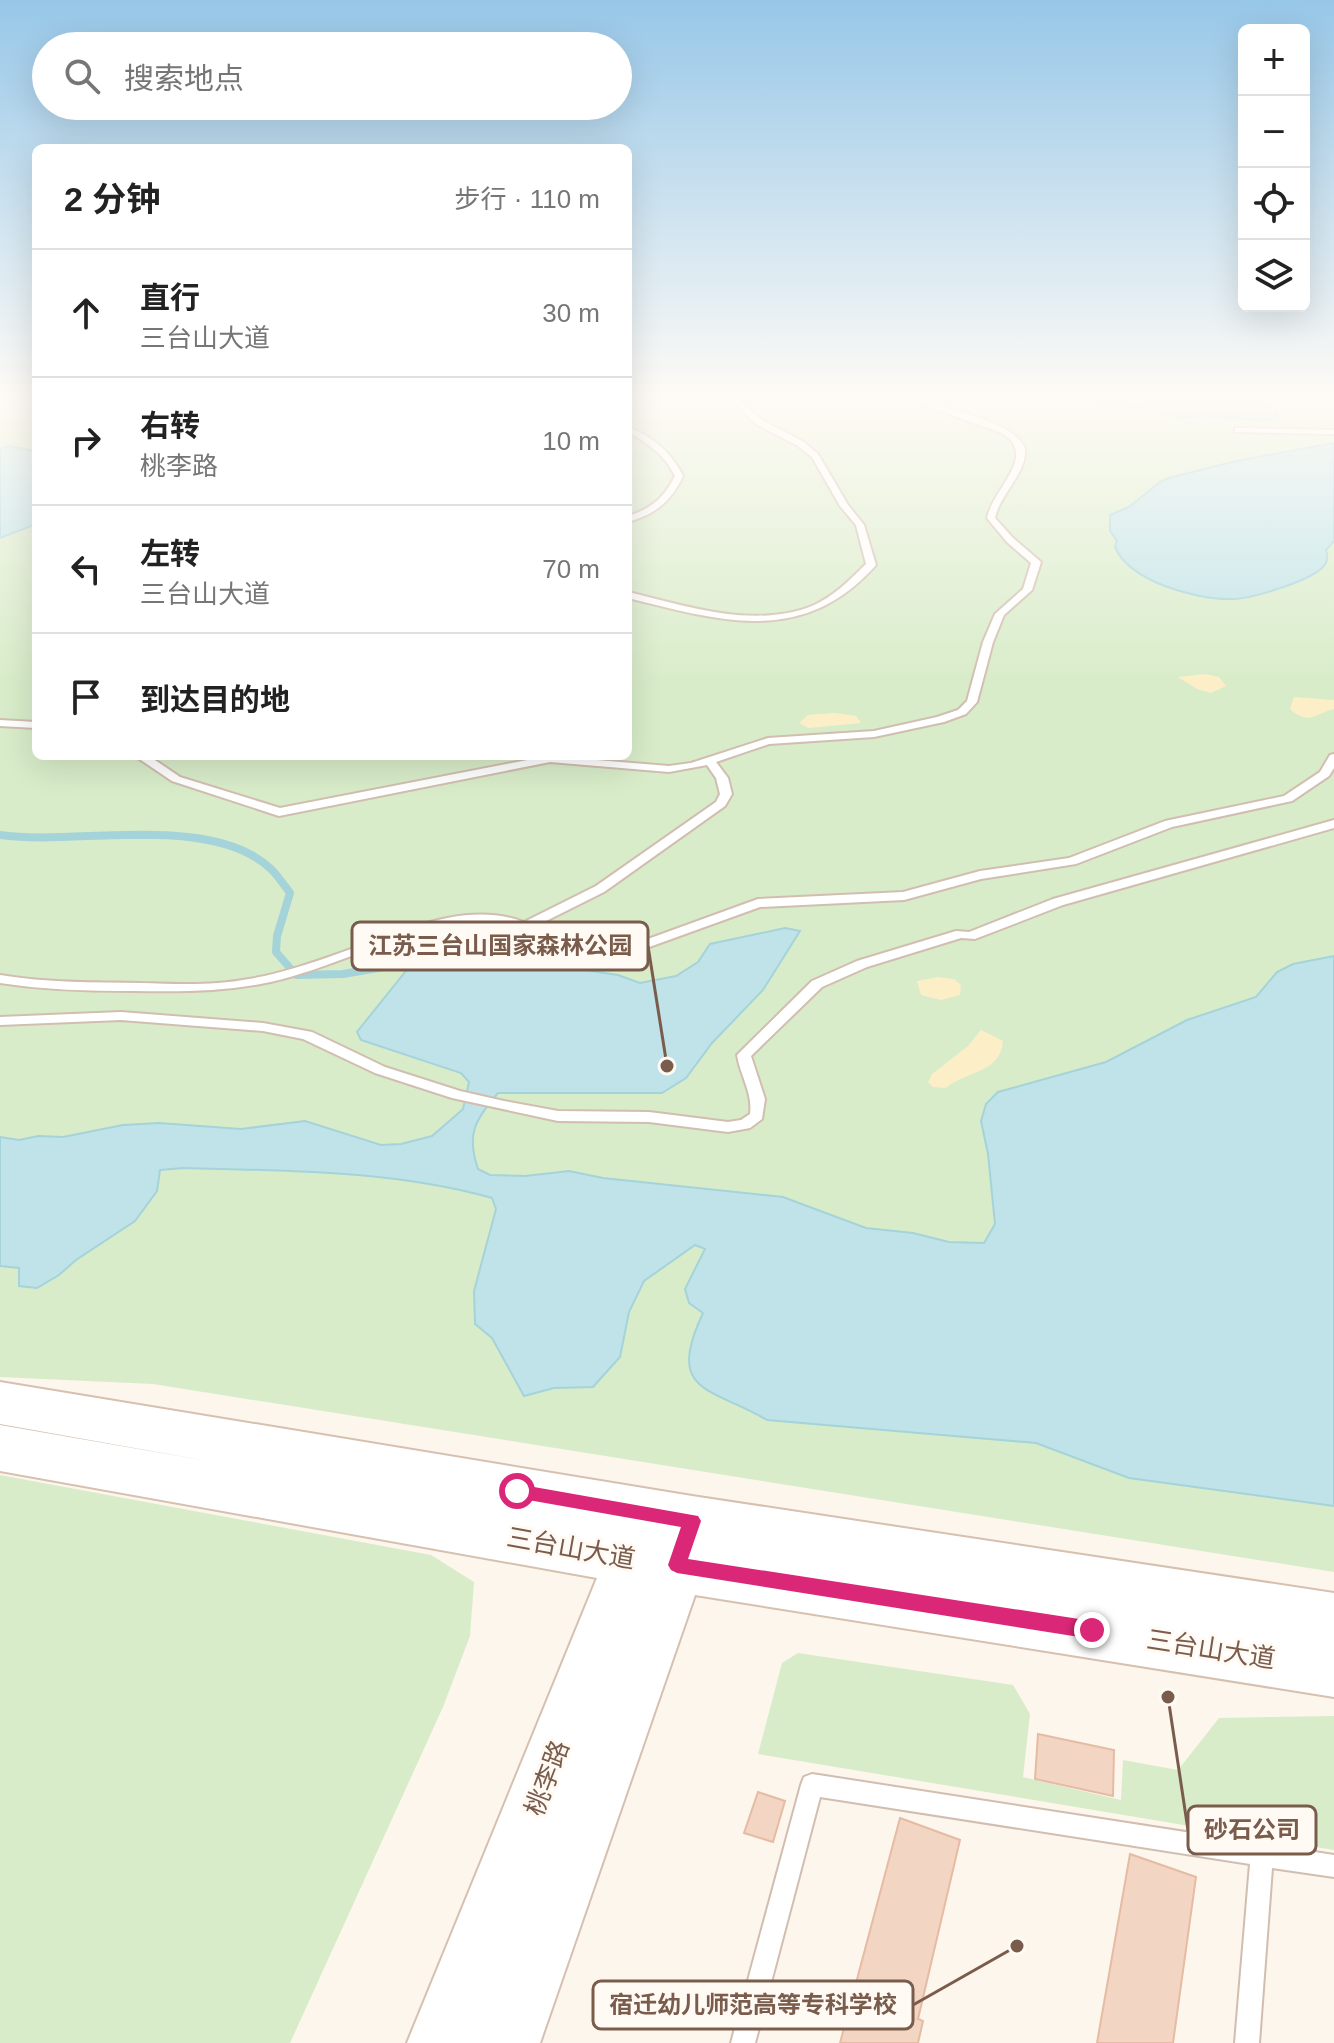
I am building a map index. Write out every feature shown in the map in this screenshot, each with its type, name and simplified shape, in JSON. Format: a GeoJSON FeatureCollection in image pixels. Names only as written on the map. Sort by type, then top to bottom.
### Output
{"type":"FeatureCollection","features":[{"type":"Feature","properties":{"kind":"main road","name":"三台山大道"},"geometry":{"type":"LineString","coordinates":[[0,1403],[663,1540],[1334,1668]]}},
{"type":"Feature","properties":{"kind":"main road","name":"三台山大道"},"geometry":{"type":"LineString","coordinates":[[0,1448],[663,1540],[1334,1620]]}},
{"type":"Feature","properties":{"kind":"main road","name":"桃李路"},"geometry":{"type":"LineString","coordinates":[[444,2043],[663,1540]]}},
{"type":"Feature","properties":{"kind":"main road","name":"桃李路"},"geometry":{"type":"LineString","coordinates":[[503,2043],[663,1540]]}},
{"type":"Feature","properties":{"kind":"lane"},"geometry":{"type":"LineString","coordinates":[[632,518],[660,507],[671,495]]}},
{"type":"Feature","properties":{"kind":"lane"},"geometry":{"type":"LineString","coordinates":[[632,596],[716,614],[765,619],[794,617],[818,609],[857,582],[871,565],[860,525],[838,495]]}},
{"type":"Feature","properties":{"kind":"lane"},"geometry":{"type":"LineString","coordinates":[[562,760],[669,769],[710,761],[768,741],[874,734],[940,720],[962,712],[972,702],[988,642],[1000,614],[1027,590],[1037,569],[1036,562],[1010,540],[991,518],[992,506],[1000,495]]}},
{"type":"Feature","properties":{"kind":"lane"},"geometry":{"type":"LineString","coordinates":[[0,723],[32,725]]}},
{"type":"Feature","properties":{"kind":"lane"},"geometry":{"type":"LineString","coordinates":[[0,979],[45,986],[219,988],[294,972],[439,923],[480,918],[528,925],[571,949],[597,956],[616,955],[758,903],[904,896],[980,875],[1072,861],[1169,824],[1288,799],[1325,774],[1334,757]]}},
{"type":"Feature","properties":{"kind":"lane"},"geometry":{"type":"LineString","coordinates":[[147,760],[176,779],[279,812],[545,760]]}},
{"type":"Feature","properties":{"kind":"lane"},"geometry":{"type":"LineString","coordinates":[[528,925],[600,889],[721,804],[726,794],[722,778],[710,761]]}},
{"type":"Feature","properties":{"kind":"lane"},"geometry":{"type":"LineString","coordinates":[[0,1021],[121,1016],[263,1027],[307,1035],[380,1070],[497,1104],[558,1116],[649,1117],[728,1127],[745,1124],[757,1116],[760,1102],[757,1088],[745,1068],[744,1055],[817,984],[862,964],[961,934],[970,936],[1058,902],[1334,824]]}},
{"type":"Feature","properties":{"kind":"lane"},"geometry":{"type":"LineString","coordinates":[[743,2043],[812,1785],[1334,1866]]}},
{"type":"Feature","properties":{"kind":"lane"},"geometry":{"type":"LineString","coordinates":[[1247,2043],[1262,1855]]}},
{"type":"Feature","properties":{"kind":"green space"},"geometry":{"type":"Polygon","coordinates":[[[0,495],[32,495],[32,760],[632,760],[632,495],[1334,495],[1334,1572],[153,1384],[0,1377],[0,495]]]}},
{"type":"Feature","properties":{"kind":"green space"},"geometry":{"type":"Polygon","coordinates":[[[0,1475],[431,1555],[474,1582],[470,1636],[443,1707],[290,2043],[0,2043],[0,1475]]]}},
{"type":"Feature","properties":{"kind":"green space"},"geometry":{"type":"Polygon","coordinates":[[[798,1653],[1013,1685],[1030,1714],[1023,1777],[1121,1800],[1123,1760],[1178,1770],[1219,1718],[1334,1716],[1334,1850],[758,1754],[782,1663],[798,1653]]]}},
{"type":"Feature","properties":{"kind":"sand"},"geometry":{"type":"Polygon","coordinates":[[[1205,674],[1219,677],[1226,686],[1211,693],[1197,689],[1178,677],[1205,674]]]}},
{"type":"Feature","properties":{"kind":"sand"},"geometry":{"type":"Polygon","coordinates":[[[1294,697],[1334,700],[1334,709],[1312,717],[1302,717],[1290,709],[1294,697]]]}},
{"type":"Feature","properties":{"kind":"sand"},"geometry":{"type":"Polygon","coordinates":[[[835,713],[856,716],[861,723],[809,728],[799,723],[808,715],[835,713]]]}},
{"type":"Feature","properties":{"kind":"sand"},"geometry":{"type":"Polygon","coordinates":[[[938,977],[954,979],[961,985],[960,995],[941,1000],[921,995],[917,981],[938,977]]]}},
{"type":"Feature","properties":{"kind":"sand"},"geometry":{"type":"Polygon","coordinates":[[[981,1030],[1003,1041],[996,1060],[946,1088],[933,1087],[928,1082],[932,1074],[968,1046],[981,1030]]]}},
{"type":"Feature","properties":{"kind":"water"},"geometry":{"type":"Polygon","coordinates":[[[0,495],[32,495],[32,526],[0,538],[0,495]]]}},
{"type":"Feature","properties":{"kind":"water"},"geometry":{"type":"Polygon","coordinates":[[[1143,495],[1334,495],[1334,541],[1326,550],[1325,565],[1306,578],[1279,589],[1229,599],[1198,596],[1164,586],[1122,559],[1115,547],[1117,541],[1110,531],[1110,515],[1129,507],[1143,495]]]}},
{"type":"Feature","properties":{"kind":"water"},"geometry":{"type":"Polygon","coordinates":[[[785,928],[800,931],[763,990],[712,1043],[686,1078],[662,1093],[498,1093],[483,1111],[475,1128],[473,1146],[478,1169],[490,1175],[525,1176],[569,1171],[603,1178],[783,1197],[866,1228],[913,1233],[949,1242],[984,1243],[995,1224],[988,1154],[981,1121],[986,1104],[998,1092],[1106,1062],[1187,1020],[1256,997],[1277,972],[1293,964],[1334,956],[1334,1506],[1129,1478],[1036,1443],[767,1420],[712,1393],[692,1374],[689,1359],[703,1313],[689,1303],[685,1289],[705,1249],[695,1245],[644,1281],[629,1312],[620,1357],[593,1387],[554,1388],[524,1396],[492,1338],[475,1324],[474,1291],[496,1209],[492,1198],[416,1182],[301,1171],[160,1170],[157,1191],[135,1221],[59,1275],[37,1288],[19,1286],[19,1268],[0,1266],[0,1137],[19,1140],[38,1136],[63,1137],[123,1125],[159,1123],[241,1129],[305,1121],[381,1145],[401,1144],[432,1136],[463,1109],[469,1082],[461,1073],[361,1040],[357,1032],[413,962],[419,945],[440,933],[476,934],[517,946],[552,965],[618,975],[640,983],[676,976],[698,962],[710,944],[785,928]]]}},
{"type":"Feature","properties":{"kind":"building"},"geometry":{"type":"Polygon","coordinates":[[[1038,1734],[1114,1750],[1113,1796],[1035,1779],[1038,1734]]]}},
{"type":"Feature","properties":{"kind":"building"},"geometry":{"type":"Polygon","coordinates":[[[758,1792],[785,1801],[773,1842],[744,1833],[758,1792]]]}},
{"type":"Feature","properties":{"kind":"building"},"geometry":{"type":"Polygon","coordinates":[[[900,1818],[960,1840],[918,2019],[923,2021],[918,2043],[840,2043],[900,1818]]]}},
{"type":"Feature","properties":{"kind":"building"},"geometry":{"type":"Polygon","coordinates":[[[1130,1854],[1196,1877],[1173,2043],[1097,2043],[1130,1854]]]}},
{"type":"Feature","properties":{"kind":"waterway"},"geometry":{"type":"LineString","coordinates":[[10,836],[0,835],[179,836],[214,841],[245,852],[271,869],[290,893],[277,936],[276,952],[296,975],[343,974],[413,962]]}},
{"type":"Feature","properties":{"kind":"waterway"},"geometry":{"type":"LineString","coordinates":[[100,836],[178,836]]}},
{"type":"Feature","properties":{"kind":"place","name":"江苏三台山国家森林公园"},"geometry":{"type":"Point","coordinates":[667,1066]}},
{"type":"Feature","properties":{"kind":"place","name":"砂石公司"},"geometry":{"type":"Point","coordinates":[1168,1697]}},
{"type":"Feature","properties":{"kind":"place","name":"宿迁幼儿师范高等专科学校"},"geometry":{"type":"Point","coordinates":[1017,1946]}},
{"type":"Feature","properties":{"kind":"route"},"geometry":{"type":"LineString","coordinates":[[517,1491],[692,1521],[677,1565],[1092,1630]]}}]}
